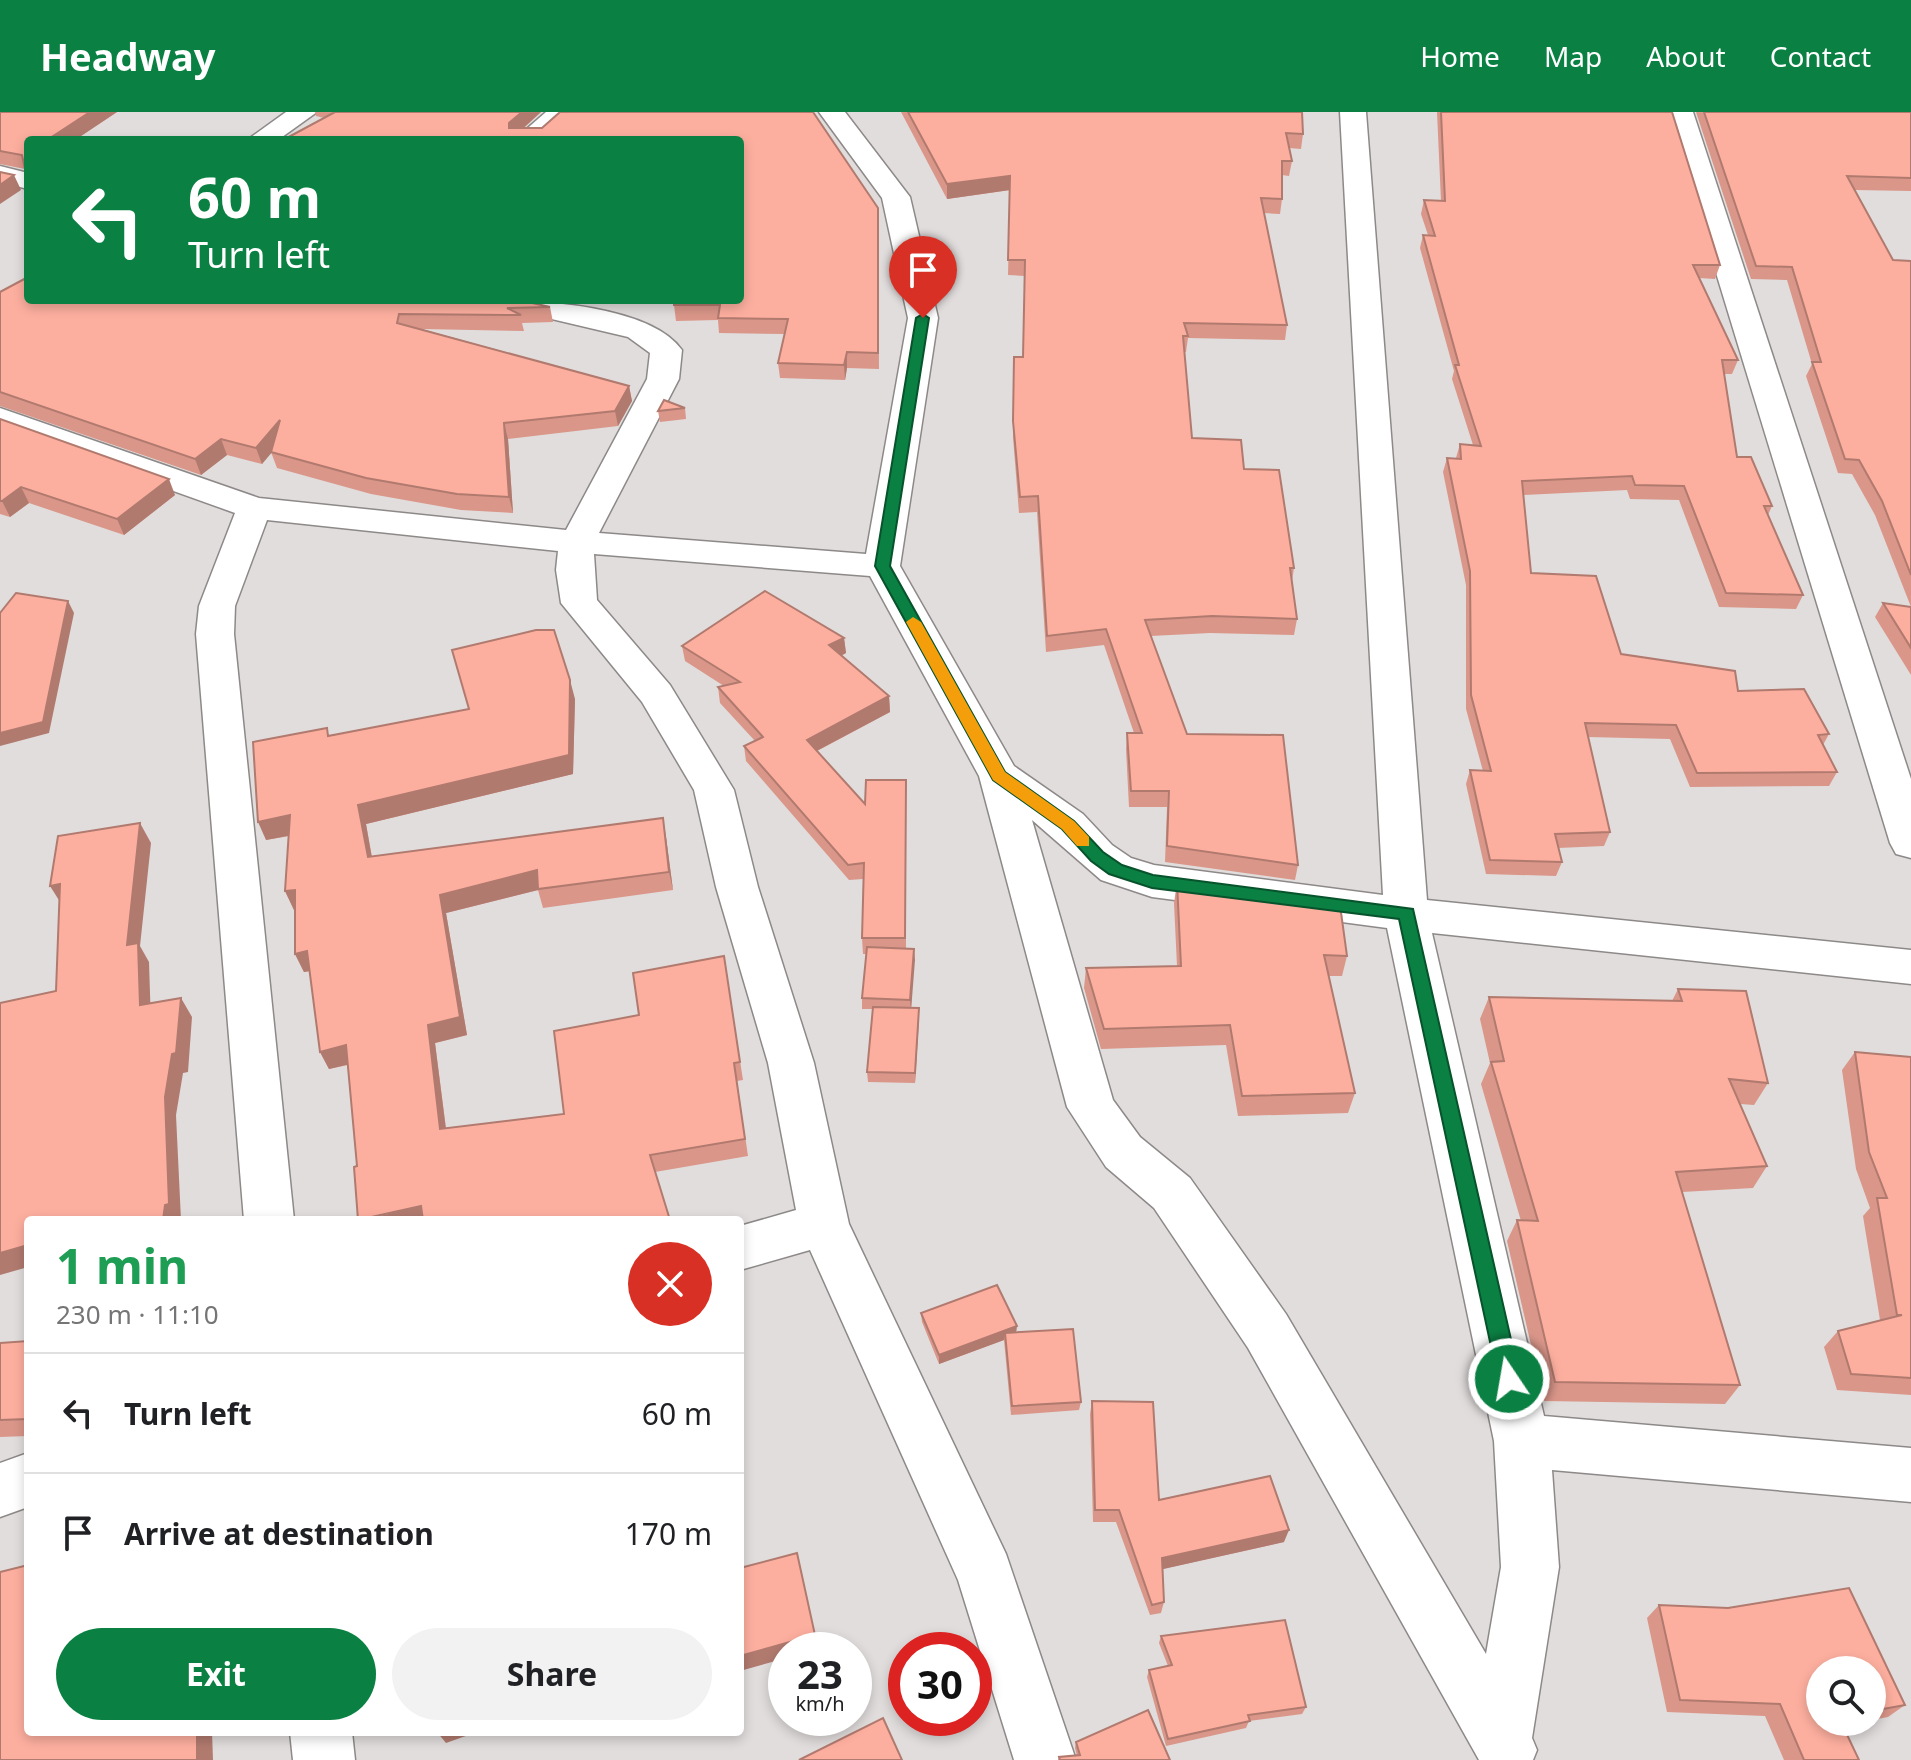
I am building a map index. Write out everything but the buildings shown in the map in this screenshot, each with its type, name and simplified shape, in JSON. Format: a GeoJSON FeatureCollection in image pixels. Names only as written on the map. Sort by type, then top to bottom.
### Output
{"type":"FeatureCollection","features":[{"type":"Feature","properties":{"kind":"street"},"geometry":{"type":"LineString","coordinates":[[266,136],[304,112]]}},
{"type":"Feature","properties":{"kind":"street"},"geometry":{"type":"LineString","coordinates":[[532,136],[562,112]]}},
{"type":"Feature","properties":{"kind":"street"},"geometry":{"type":"LineString","coordinates":[[832,112],[896,197],[923,318],[882,566],[999,776],[1091,1107],[1123,1152],[1172,1193],[1267,1331],[1505,1749]]}},
{"type":"Feature","properties":{"kind":"street"},"geometry":{"type":"LineString","coordinates":[[1353,112],[1406,914],[1522,1441],[1530,1567],[1505,1749]]}},
{"type":"Feature","properties":{"kind":"street"},"geometry":{"type":"LineString","coordinates":[[1680,112],[1911,843]]}},
{"type":"Feature","properties":{"kind":"street"},"geometry":{"type":"LineString","coordinates":[[0,174],[24,180]]}},
{"type":"Feature","properties":{"kind":"street"},"geometry":{"type":"LineString","coordinates":[[524,304],[638,330],[666,350],[663,379],[577,542],[574,570],[579,603],[656,694],[714,790],[737,887],[791,1063],[824,1224],[914,1428],[985,1575],[1045,1760]]}},
{"type":"Feature","properties":{"kind":"street"},"geometry":{"type":"LineString","coordinates":[[0,418],[254,508],[577,542],[882,566]]}},
{"type":"Feature","properties":{"kind":"street"},"geometry":{"type":"LineString","coordinates":[[254,508],[217,606],[215,634],[269,1216]]}},
{"type":"Feature","properties":{"kind":"street"},"geometry":{"type":"LineString","coordinates":[[999,776],[1068,825],[1097,856],[1116,869],[1152,881],[1406,914],[1911,967]]}},
{"type":"Feature","properties":{"kind":"street"},"geometry":{"type":"LineString","coordinates":[[744,1247],[824,1224]]}},
{"type":"Feature","properties":{"kind":"street"},"geometry":{"type":"LineString","coordinates":[[1522,1441],[1911,1475]]}},
{"type":"Feature","properties":{"kind":"street"},"geometry":{"type":"LineString","coordinates":[[0,1490],[24,1481]]}},
{"type":"Feature","properties":{"kind":"street"},"geometry":{"type":"LineString","coordinates":[[321,1736],[324,1760]]}},
{"type":"Feature","properties":{"kind":"slow traffic"},"geometry":{"type":"LineString","coordinates":[[913,622],[999,776],[1068,825],[1083,841]]}},
{"type":"Feature","properties":{"kind":"route"},"geometry":{"type":"LineString","coordinates":[[923,318],[882,566],[999,776],[1068,825],[1097,856],[1116,869],[1152,881],[1406,914],[1509,1379]]}}]}
